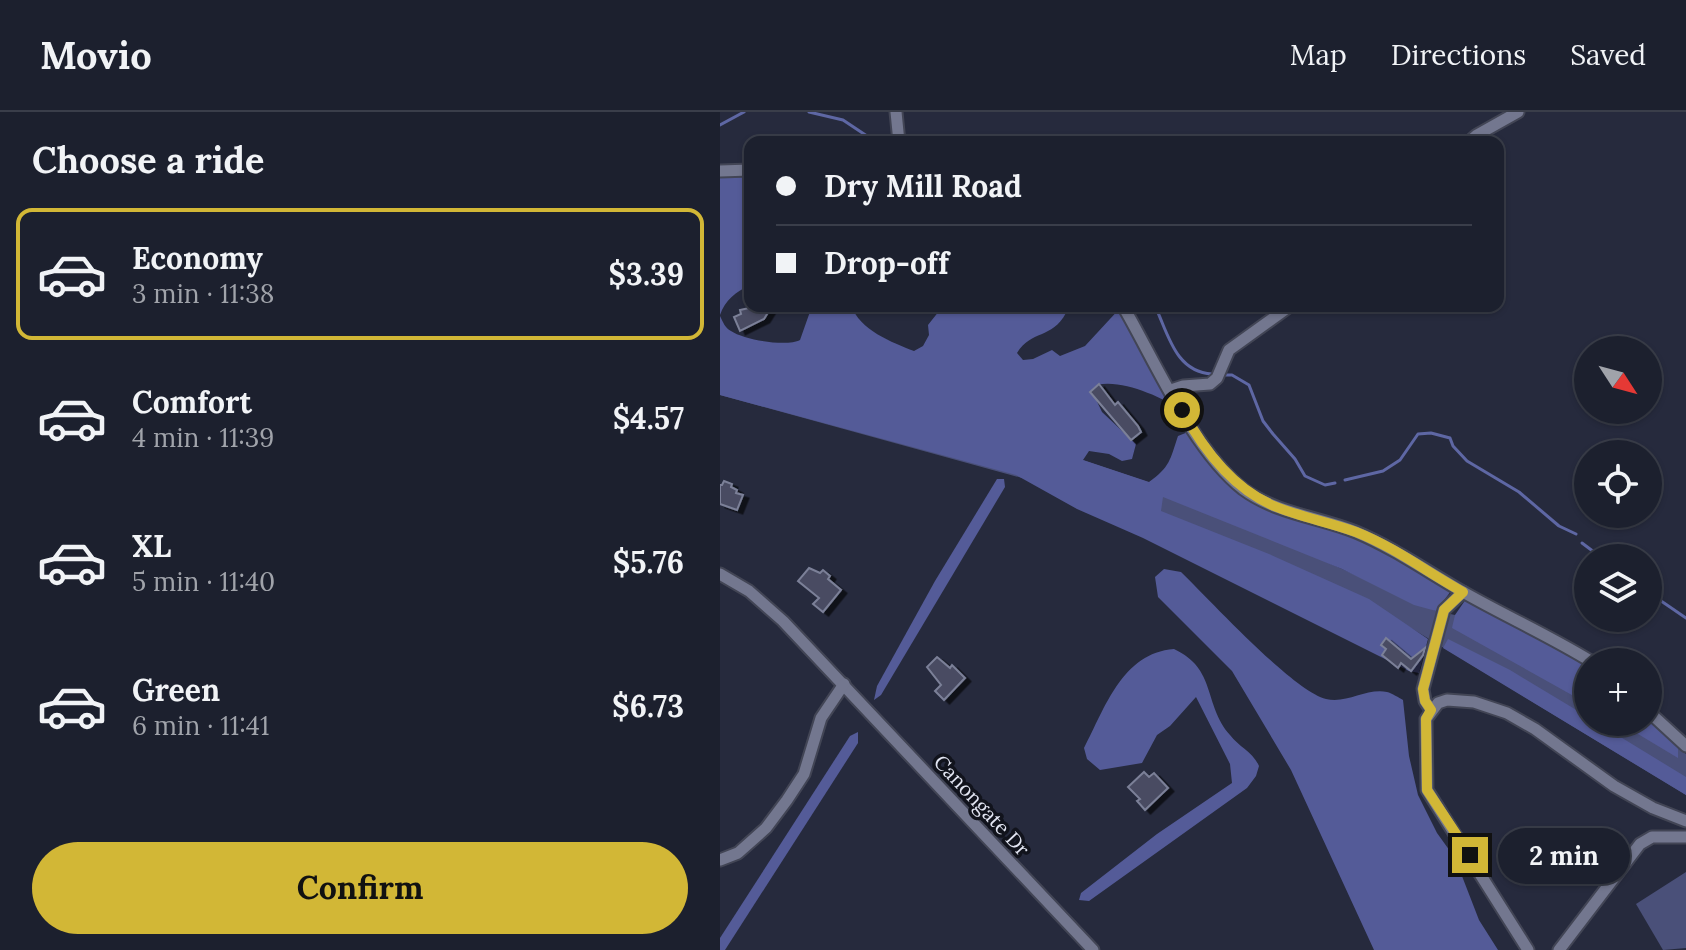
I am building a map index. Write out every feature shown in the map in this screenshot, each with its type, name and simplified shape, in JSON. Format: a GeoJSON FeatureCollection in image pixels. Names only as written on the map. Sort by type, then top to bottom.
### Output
{"type":"FeatureCollection","features":[{"type":"Feature","properties":{"kind":"street"},"geometry":{"type":"LineString","coordinates":[[896,112],[898,136]]}},
{"type":"Feature","properties":{"kind":"street"},"geometry":{"type":"LineString","coordinates":[[1476,136],[1518,112]]}},
{"type":"Feature","properties":{"kind":"street"},"geometry":{"type":"LineString","coordinates":[[720,171],[744,170]]}},
{"type":"Feature","properties":{"kind":"street"},"geometry":{"type":"LineString","coordinates":[[1126,312],[1189,424],[1216,462],[1243,489],[1272,505],[1355,532],[1400,554],[1574,652]]}},
{"type":"Feature","properties":{"kind":"street"},"geometry":{"type":"LineString","coordinates":[[1171,390],[1210,384],[1217,378],[1229,350],[1282,312]]}},
{"type":"Feature","properties":{"kind":"street","name":"Canongate Dr"},"geometry":{"type":"LineString","coordinates":[[720,574],[773,610],[1093,950]]}},
{"type":"Feature","properties":{"kind":"street"},"geometry":{"type":"LineString","coordinates":[[1431,710],[1425,701],[1423,689],[1444,610],[1463,592]]}},
{"type":"Feature","properties":{"kind":"street"},"geometry":{"type":"LineString","coordinates":[[720,860],[738,853],[766,828],[787,800],[804,774],[821,718],[844,684]]}},
{"type":"Feature","properties":{"kind":"street"},"geometry":{"type":"LineString","coordinates":[[1528,950],[1427,790],[1426,719],[1431,710],[1447,700],[1488,704],[1535,729],[1614,786],[1653,808],[1686,821]]}},
{"type":"Feature","properties":{"kind":"street"},"geometry":{"type":"LineString","coordinates":[[1662,724],[1686,746]]}},
{"type":"Feature","properties":{"kind":"street"},"geometry":{"type":"LineString","coordinates":[[1559,950],[1640,844],[1652,837],[1686,837]]}},
{"type":"Feature","properties":{"kind":"shaded area"},"geometry":{"type":"Polygon","coordinates":[[[744,170],[744,289],[732,297],[720,315],[720,171],[744,170]]]}},
{"type":"Feature","properties":{"kind":"shaded area"},"geometry":{"type":"Polygon","coordinates":[[[810,312],[855,312],[869,328],[914,351],[923,346],[929,335],[928,325],[938,312],[1066,312],[1054,327],[1023,346],[1017,353],[1023,360],[1052,350],[1060,356],[1085,346],[1116,312],[1125,312],[1182,410],[1129,387],[1097,385],[1093,393],[1102,412],[1136,444],[1132,459],[1122,461],[1109,454],[1089,451],[1083,460],[1149,482],[1168,462],[1178,436],[1193,430],[1216,462],[1272,505],[1355,532],[1454,587],[1436,611],[1414,605],[1342,569],[1163,497],[1161,511],[1269,554],[1369,599],[1428,639],[1419,673],[1409,671],[1143,538],[1077,509],[1016,475],[720,395],[720,316],[729,330],[745,337],[776,343],[800,340],[810,312]]]}},
{"type":"Feature","properties":{"kind":"shaded area"},"geometry":{"type":"Polygon","coordinates":[[[720,347],[797,364],[1148,482],[1436,611],[1455,615],[1481,611],[1574,665],[1574,727],[1406,625],[1124,506],[720,395],[720,347]]]}},
{"type":"Feature","properties":{"kind":"shaded area"},"geometry":{"type":"Polygon","coordinates":[[[997,479],[1004,479],[1005,487],[881,695],[874,700],[877,686],[935,581],[997,479]]]}},
{"type":"Feature","properties":{"kind":"shaded area"},"geometry":{"type":"Polygon","coordinates":[[[1164,569],[1181,572],[1273,663],[1311,692],[1334,700],[1379,691],[1403,700],[1409,756],[1418,795],[1437,833],[1455,858],[1479,920],[1498,950],[1374,950],[1291,770],[1232,671],[1158,597],[1155,577],[1164,569]]]}},
{"type":"Feature","properties":{"kind":"shaded area"},"geometry":{"type":"Polygon","coordinates":[[[1466,599],[1574,658],[1574,696],[1452,628],[1455,615],[1466,599]]]}},
{"type":"Feature","properties":{"kind":"shaded area"},"geometry":{"type":"Polygon","coordinates":[[[1448,639],[1510,670],[1574,709],[1574,727],[1443,648],[1448,639]]]}},
{"type":"Feature","properties":{"kind":"shaded area"},"geometry":{"type":"Polygon","coordinates":[[[1174,649],[1197,667],[1222,723],[1259,766],[1256,776],[1247,788],[1089,901],[1079,900],[1081,893],[1157,834],[1232,783],[1230,764],[1196,697],[1170,726],[1157,735],[1142,763],[1100,770],[1087,759],[1084,748],[1117,685],[1141,661],[1174,649]]]}},
{"type":"Feature","properties":{"kind":"shaded area"},"geometry":{"type":"Polygon","coordinates":[[[858,732],[858,743],[725,950],[720,950],[720,938],[850,736],[858,732]]]}},
{"type":"Feature","properties":{"kind":"shaded area"},"geometry":{"type":"Polygon","coordinates":[[[1662,732],[1678,748],[1678,758],[1641,736],[1662,736],[1662,732]]]}},
{"type":"Feature","properties":{"kind":"shaded area"},"geometry":{"type":"Polygon","coordinates":[[[1662,734],[1686,754],[1686,795],[1589,736],[1662,734]]]}},
{"type":"Feature","properties":{"kind":"shaded area"},"geometry":{"type":"Polygon","coordinates":[[[1588,736],[1619,736],[1686,777],[1686,795],[1588,736]]]}},
{"type":"Feature","properties":{"kind":"shaded area"},"geometry":{"type":"Polygon","coordinates":[[[1686,872],[1686,948],[1663,950],[1636,904],[1686,872]]]}},
{"type":"Feature","properties":{"kind":"building"},"geometry":{"type":"Polygon","coordinates":[[[740,310],[768,312],[764,319],[740,331],[734,317],[741,314],[740,310]]]}},
{"type":"Feature","properties":{"kind":"building"},"geometry":{"type":"Polygon","coordinates":[[[1099,384],[1115,405],[1118,402],[1138,426],[1141,432],[1131,440],[1090,392],[1099,384]]]}},
{"type":"Feature","properties":{"kind":"building"},"geometry":{"type":"Polygon","coordinates":[[[724,481],[732,484],[736,493],[743,495],[737,510],[720,504],[720,485],[724,481]]]}},
{"type":"Feature","properties":{"kind":"building"},"geometry":{"type":"Polygon","coordinates":[[[809,568],[820,573],[823,570],[841,590],[823,612],[813,604],[819,598],[798,581],[809,568]]]}},
{"type":"Feature","properties":{"kind":"building"},"geometry":{"type":"Polygon","coordinates":[[[1386,638],[1411,659],[1425,648],[1411,671],[1401,663],[1398,668],[1382,655],[1386,649],[1381,645],[1386,638]]]}},
{"type":"Feature","properties":{"kind":"building"},"geometry":{"type":"Polygon","coordinates":[[[937,657],[950,668],[952,665],[965,678],[944,700],[935,691],[941,685],[927,667],[937,657]]]}},
{"type":"Feature","properties":{"kind":"building"},"geometry":{"type":"Polygon","coordinates":[[[1144,772],[1149,777],[1154,773],[1168,788],[1145,810],[1137,801],[1140,799],[1128,787],[1144,772]]]}},
{"type":"Feature","properties":{"kind":"waterway"},"geometry":{"type":"LineString","coordinates":[[720,125],[744,112]]}},
{"type":"Feature","properties":{"kind":"waterway"},"geometry":{"type":"LineString","coordinates":[[809,112],[843,120],[867,136]]}},
{"type":"Feature","properties":{"kind":"waterway"},"geometry":{"type":"LineString","coordinates":[[1158,312],[1181,359],[1199,372],[1212,374]]}},
{"type":"Feature","properties":{"kind":"waterway"},"geometry":{"type":"LineString","coordinates":[[1224,375],[1232,375],[1249,385],[1263,421],[1305,476],[1325,485],[1335,483]]}},
{"type":"Feature","properties":{"kind":"waterway"},"geometry":{"type":"LineString","coordinates":[[1345,480],[1383,471],[1400,460],[1418,434],[1431,433],[1450,438],[1467,461],[1519,492],[1559,526],[1576,534]]}},
{"type":"Feature","properties":{"kind":"waterway"},"geometry":{"type":"LineString","coordinates":[[1662,602],[1686,618]]}},
{"type":"Feature","properties":{"kind":"route"},"geometry":{"type":"LineString","coordinates":[[1182,410],[1216,462],[1243,489],[1272,505],[1355,532],[1400,554],[1463,592],[1444,610],[1423,689],[1425,701],[1431,710],[1426,719],[1427,790],[1470,855]]}}]}
